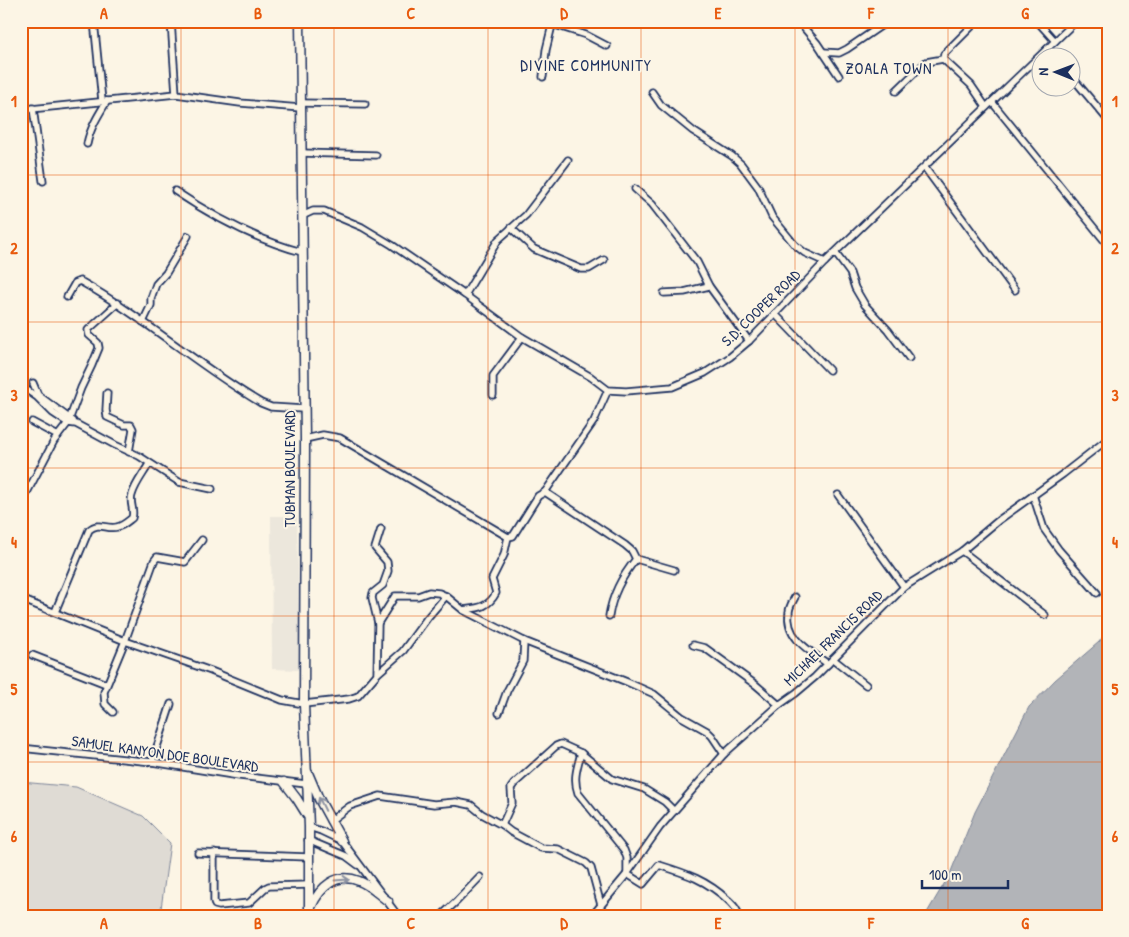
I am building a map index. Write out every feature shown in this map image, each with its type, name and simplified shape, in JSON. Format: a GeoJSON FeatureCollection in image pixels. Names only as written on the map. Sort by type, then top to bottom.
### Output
{"type":"FeatureCollection","features":[{"type":"Feature","properties":{"kind":"highway","name":"TUBMAN BOULEVARD"},"geometry":{"type":"LineString","coordinates":[[300,21],[304,439],[304,704],[309,914]]}},
{"type":"Feature","properties":{"kind":"highway"},"geometry":{"type":"LineString","coordinates":[[306,766],[319,799],[342,840]]}},
{"type":"Feature","properties":{"kind":"highway"},"geometry":{"type":"LineString","coordinates":[[284,782],[308,818]]}},
{"type":"Feature","properties":{"kind":"highway"},"geometry":{"type":"LineString","coordinates":[[309,914],[316,897],[333,880],[348,878],[361,882],[388,901]]}},
{"type":"Feature","properties":{"kind":"street"},"geometry":{"type":"LineString","coordinates":[[87,144],[88,136],[104,101],[94,21]]}},
{"type":"Feature","properties":{"kind":"street"},"geometry":{"type":"LineString","coordinates":[[171,21],[176,94]]}},
{"type":"Feature","properties":{"kind":"street"},"geometry":{"type":"LineString","coordinates":[[798,21],[817,42],[839,76]]}},
{"type":"Feature","properties":{"kind":"street"},"geometry":{"type":"LineString","coordinates":[[823,52],[839,53],[888,21]]}},
{"type":"Feature","properties":{"kind":"street"},"geometry":{"type":"LineString","coordinates":[[1037,21],[1055,41]]}},
{"type":"Feature","properties":{"kind":"street","name":"S.D. COOPER ROAD"},"geometry":{"type":"LineString","coordinates":[[1048,48],[1076,21]]}},
{"type":"Feature","properties":{"kind":"street"},"geometry":{"type":"LineString","coordinates":[[543,78],[546,50],[553,23],[586,35],[608,46]]}},
{"type":"Feature","properties":{"kind":"street"},"geometry":{"type":"LineString","coordinates":[[943,59],[944,54],[973,25]]}},
{"type":"Feature","properties":{"kind":"street"},"geometry":{"type":"LineString","coordinates":[[896,91],[926,62],[943,59]]}},
{"type":"Feature","properties":{"kind":"street"},"geometry":{"type":"LineString","coordinates":[[943,59],[971,85],[986,107]]}},
{"type":"Feature","properties":{"kind":"street","name":"S.D. COOPER ROAD"},"geometry":{"type":"LineString","coordinates":[[608,390],[672,387],[705,373],[730,357],[749,341],[825,262],[836,254],[1032,63]]}},
{"type":"Feature","properties":{"kind":"street"},"geometry":{"type":"LineString","coordinates":[[1082,89],[1108,120]]}},
{"type":"Feature","properties":{"kind":"street"},"geometry":{"type":"LineString","coordinates":[[652,92],[661,105],[693,131],[737,160],[758,187],[772,217],[795,245],[805,253],[825,262]]}},
{"type":"Feature","properties":{"kind":"street"},"geometry":{"type":"LineString","coordinates":[[21,110],[176,94],[240,103],[301,105],[365,104]]}},
{"type":"Feature","properties":{"kind":"street"},"geometry":{"type":"LineString","coordinates":[[992,102],[1108,245]]}},
{"type":"Feature","properties":{"kind":"street"},"geometry":{"type":"LineString","coordinates":[[33,108],[43,181]]}},
{"type":"Feature","properties":{"kind":"street"},"geometry":{"type":"LineString","coordinates":[[301,153],[376,155]]}},
{"type":"Feature","properties":{"kind":"street"},"geometry":{"type":"LineString","coordinates":[[465,295],[498,240],[526,215],[568,160]]}},
{"type":"Feature","properties":{"kind":"street"},"geometry":{"type":"LineString","coordinates":[[925,168],[1015,290]]}},
{"type":"Feature","properties":{"kind":"street"},"geometry":{"type":"LineString","coordinates":[[634,189],[652,204],[697,262],[709,286],[749,341]]}},
{"type":"Feature","properties":{"kind":"street"},"geometry":{"type":"LineString","coordinates":[[175,191],[196,205],[246,232],[275,244],[302,252]]}},
{"type":"Feature","properties":{"kind":"street"},"geometry":{"type":"LineString","coordinates":[[302,216],[313,211],[324,211],[362,227],[392,245],[465,295],[522,337],[591,377],[608,390],[594,421],[545,492],[538,496],[513,536],[508,537],[340,438],[323,435],[304,439]]}},
{"type":"Feature","properties":{"kind":"street"},"geometry":{"type":"LineString","coordinates":[[510,228],[534,249],[580,269],[589,268],[604,260]]}},
{"type":"Feature","properties":{"kind":"street"},"geometry":{"type":"LineString","coordinates":[[143,322],[151,305],[151,298],[156,284],[166,273],[188,236]]}},
{"type":"Feature","properties":{"kind":"street"},"geometry":{"type":"LineString","coordinates":[[836,254],[850,273],[855,288],[865,304],[909,358]]}},
{"type":"Feature","properties":{"kind":"street"},"geometry":{"type":"LineString","coordinates":[[67,297],[75,283],[80,281],[118,304],[199,362],[261,403],[271,407],[303,409]]}},
{"type":"Feature","properties":{"kind":"street"},"geometry":{"type":"LineString","coordinates":[[664,293],[684,292],[709,286]]}},
{"type":"Feature","properties":{"kind":"street"},"geometry":{"type":"LineString","coordinates":[[21,504],[58,436],[69,421],[81,388],[92,366],[98,343],[89,335],[88,330],[118,304]]}},
{"type":"Feature","properties":{"kind":"street"},"geometry":{"type":"LineString","coordinates":[[775,314],[829,370]]}},
{"type":"Feature","properties":{"kind":"street"},"geometry":{"type":"LineString","coordinates":[[493,396],[494,376],[522,337]]}},
{"type":"Feature","properties":{"kind":"street"},"geometry":{"type":"LineString","coordinates":[[33,383],[38,395],[69,421]]}},
{"type":"Feature","properties":{"kind":"street"},"geometry":{"type":"LineString","coordinates":[[21,386],[37,397],[53,414],[139,456],[179,482],[212,489]]}},
{"type":"Feature","properties":{"kind":"street"},"geometry":{"type":"LineString","coordinates":[[108,393],[108,418],[124,425],[131,425],[133,429],[129,452]]}},
{"type":"Feature","properties":{"kind":"street"},"geometry":{"type":"LineString","coordinates":[[32,422],[58,436]]}},
{"type":"Feature","properties":{"kind":"street","name":"MICHAEL FRANCIS ROAD"},"geometry":{"type":"LineString","coordinates":[[592,916],[627,874],[674,811],[724,754],[830,662],[904,587],[962,551],[999,520],[1108,439]]}},
{"type":"Feature","properties":{"kind":"street"},"geometry":{"type":"LineString","coordinates":[[55,612],[89,530],[98,526],[112,528],[120,526],[132,518],[134,509],[131,501],[132,494],[149,464]]}},
{"type":"Feature","properties":{"kind":"street"},"geometry":{"type":"LineString","coordinates":[[545,492],[625,545],[632,551],[636,559],[674,570]]}},
{"type":"Feature","properties":{"kind":"street"},"geometry":{"type":"LineString","coordinates":[[838,495],[904,587]]}},
{"type":"Feature","properties":{"kind":"street"},"geometry":{"type":"LineString","coordinates":[[1032,495],[1044,529],[1059,550],[1097,593]]}},
{"type":"Feature","properties":{"kind":"street"},"geometry":{"type":"LineString","coordinates":[[377,674],[378,623],[372,598],[373,593],[383,585],[388,571],[386,562],[375,548],[381,529]]}},
{"type":"Feature","properties":{"kind":"street"},"geometry":{"type":"LineString","coordinates":[[462,610],[480,608],[491,602],[496,593],[492,579],[504,555],[508,537]]}},
{"type":"Feature","properties":{"kind":"street"},"geometry":{"type":"LineString","coordinates":[[113,712],[105,704],[106,684],[125,641],[154,561],[157,557],[162,556],[185,562],[202,540]]}},
{"type":"Feature","properties":{"kind":"street"},"geometry":{"type":"LineString","coordinates":[[962,551],[1045,615]]}},
{"type":"Feature","properties":{"kind":"street"},"geometry":{"type":"LineString","coordinates":[[609,616],[611,605],[627,570],[636,559]]}},
{"type":"Feature","properties":{"kind":"street"},"geometry":{"type":"LineString","coordinates":[[378,623],[395,596],[418,596],[429,592],[446,596],[462,610],[524,641],[654,694],[682,717],[712,736],[724,754]]}},
{"type":"Feature","properties":{"kind":"street"},"geometry":{"type":"LineString","coordinates":[[21,599],[125,641],[211,671],[282,700],[304,704],[349,699],[358,696],[377,674],[393,662],[403,651],[446,596]]}},
{"type":"Feature","properties":{"kind":"street"},"geometry":{"type":"LineString","coordinates":[[795,597],[789,610],[789,622],[797,642],[866,685]]}},
{"type":"Feature","properties":{"kind":"street"},"geometry":{"type":"LineString","coordinates":[[499,713],[523,661],[524,641]]}},
{"type":"Feature","properties":{"kind":"street"},"geometry":{"type":"LineString","coordinates":[[693,646],[705,648],[756,685],[779,705]]}},
{"type":"Feature","properties":{"kind":"street"},"geometry":{"type":"LineString","coordinates":[[32,655],[106,684]]}},
{"type":"Feature","properties":{"kind":"street"},"geometry":{"type":"LineString","coordinates":[[152,762],[171,704]]}},
{"type":"Feature","properties":{"kind":"street"},"geometry":{"type":"LineString","coordinates":[[502,825],[512,803],[511,788],[556,746],[561,744],[581,753],[612,779],[644,790],[665,802],[674,811]]}},
{"type":"Feature","properties":{"kind":"street","name":"SAMUEL KANYON DOE BOULEVARD"},"geometry":{"type":"LineString","coordinates":[[21,748],[152,762],[306,784]]}},
{"type":"Feature","properties":{"kind":"street"},"geometry":{"type":"LineString","coordinates":[[581,753],[575,776],[578,793],[624,850],[627,858],[627,874],[643,884],[659,865],[679,871],[713,887],[734,906],[739,916]]}},
{"type":"Feature","properties":{"kind":"street"},"geometry":{"type":"LineString","coordinates":[[330,821],[350,806],[380,796],[434,804],[456,802],[471,805],[511,832],[541,848],[558,850],[586,863],[591,868],[602,905]]}},
{"type":"Feature","properties":{"kind":"street"},"geometry":{"type":"LineString","coordinates":[[308,827],[342,840],[398,916]]}},
{"type":"Feature","properties":{"kind":"street"},"geometry":{"type":"LineString","coordinates":[[308,840],[346,856],[364,870]]}},
{"type":"Feature","properties":{"kind":"street"},"geometry":{"type":"LineString","coordinates":[[198,852],[308,857]]}},
{"type":"Feature","properties":{"kind":"street"},"geometry":{"type":"LineString","coordinates":[[214,853],[214,901],[216,905],[249,903],[269,886],[309,885]]}},
{"type":"Feature","properties":{"kind":"street"},"geometry":{"type":"LineString","coordinates":[[441,916],[480,877]]}},
{"type":"Feature","properties":{"kind":"shaded area"},"geometry":{"type":"Polygon","coordinates":[[[271,516],[297,516],[300,670],[272,669],[271,516]]]}},
{"type":"Feature","properties":{"kind":"shaded area"},"geometry":{"type":"Polygon","coordinates":[[[1108,630],[1108,916],[925,916],[950,874],[975,812],[1029,707],[1055,680],[1099,642],[1108,630]]]}},
{"type":"Feature","properties":{"kind":"shaded area"},"geometry":{"type":"Polygon","coordinates":[[[21,782],[76,787],[143,816],[170,843],[160,916],[21,916],[21,782]]]}},
{"type":"Feature","properties":{"kind":"district","name":"DIVINE COMMUNITY"},"geometry":{"type":"Point","coordinates":[586,65]}},
{"type":"Feature","properties":{"kind":"district","name":"ZOALA TOWN"},"geometry":{"type":"Point","coordinates":[889,68]}}]}
